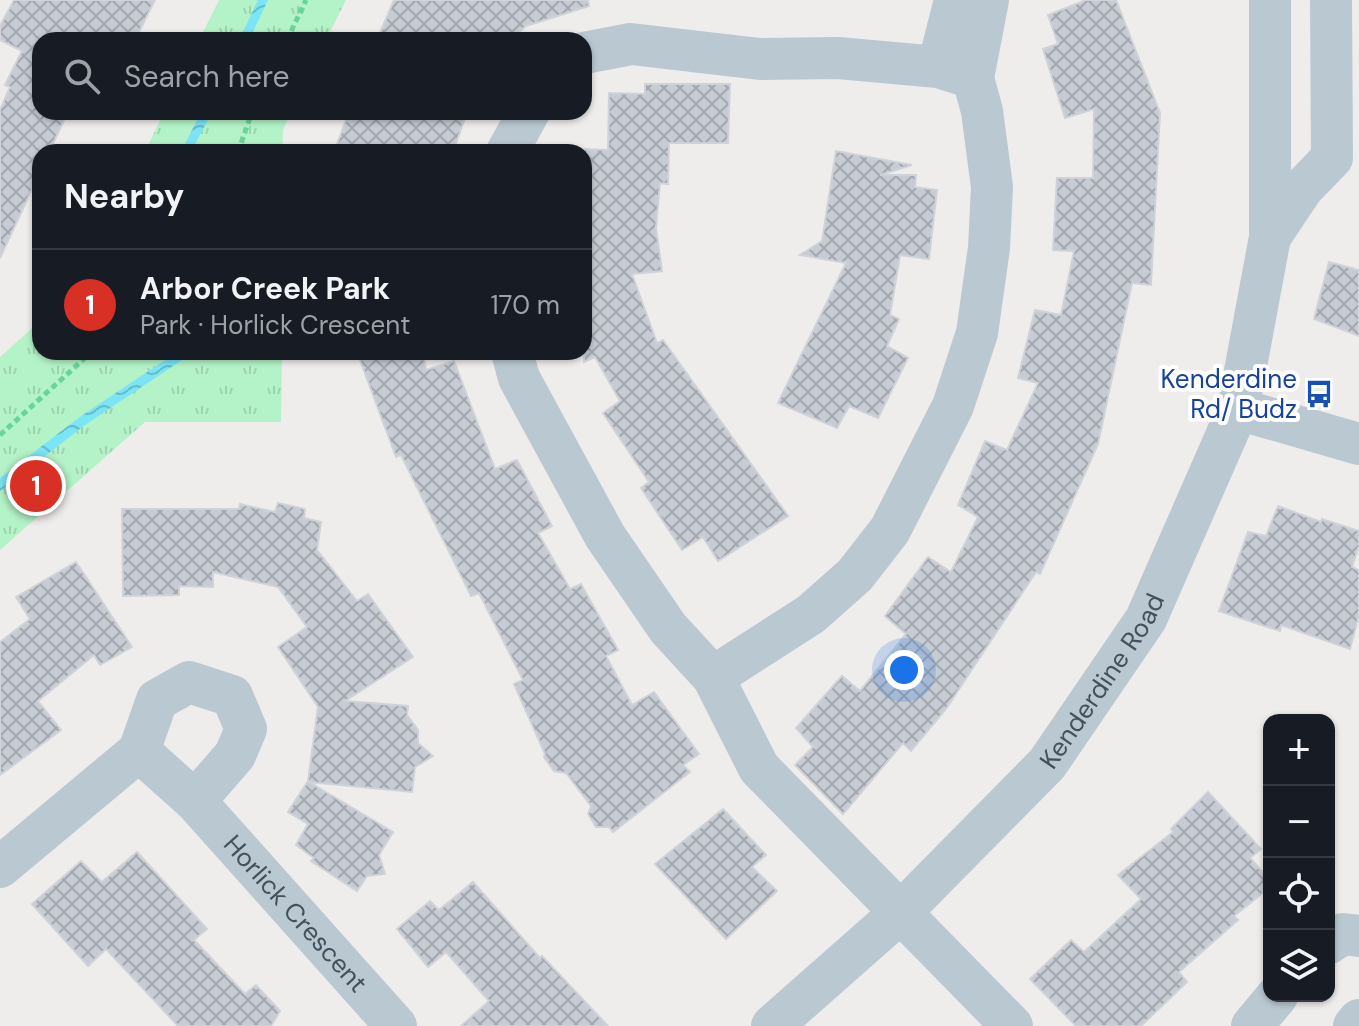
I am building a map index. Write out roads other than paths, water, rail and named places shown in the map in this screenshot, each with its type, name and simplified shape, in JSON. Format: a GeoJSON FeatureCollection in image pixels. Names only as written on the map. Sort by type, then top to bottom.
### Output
{"type":"FeatureCollection","features":[{"type":"Feature","properties":{"kind":"street"},"geometry":{"type":"LineString","coordinates":[[713,677],[811,614],[855,575],[890,530],[953,406],[977,333],[989,248],[992,187],[982,111],[956,72],[955,0]]}},
{"type":"Feature","properties":{"kind":"street"},"geometry":{"type":"LineString","coordinates":[[956,72],[988,0]]}},
{"type":"Feature","properties":{"kind":"street","name":"Kenderdine Road"},"geometry":{"type":"LineString","coordinates":[[772,1026],[900,913],[1047,764],[1146,619],[1238,409],[1270,237],[1270,0]]}},
{"type":"Feature","properties":{"kind":"street","name":"Kenderdine Road"},"geometry":{"type":"LineString","coordinates":[[1270,237],[1302,189],[1332,158],[1331,0]]}},
{"type":"Feature","properties":{"kind":"street"},"geometry":{"type":"LineString","coordinates":[[592,51],[631,44],[760,59],[838,58],[956,72]]}},
{"type":"Feature","properties":{"kind":"street"},"geometry":{"type":"LineString","coordinates":[[511,144],[525,120]]}},
{"type":"Feature","properties":{"kind":"street"},"geometry":{"type":"LineString","coordinates":[[514,360],[519,378],[605,536],[668,628],[713,677],[759,768],[1012,1026]]}},
{"type":"Feature","properties":{"kind":"street"},"geometry":{"type":"LineString","coordinates":[[1238,409],[1359,444]]}},
{"type":"Feature","properties":{"kind":"street"},"geometry":{"type":"LineString","coordinates":[[0,867],[139,751],[157,700],[189,682],[232,696],[246,729],[235,755],[195,801]]}},
{"type":"Feature","properties":{"kind":"street","name":"Horlick Crescent"},"geometry":{"type":"LineString","coordinates":[[139,751],[195,801],[396,1026]]}},
{"type":"Feature","properties":{"kind":"street"},"geometry":{"type":"LineString","coordinates":[[1335,939],[1343,934],[1359,936]]}},
{"type":"Feature","properties":{"kind":"street"},"geometry":{"type":"LineString","coordinates":[[1252,1026],[1272,1002]]}},
{"type":"Feature","properties":{"kind":"street"},"geometry":{"type":"LineString","coordinates":[[1354,1026],[1359,1020]]}},
{"type":"Feature","properties":{"kind":"water"},"geometry":{"type":"Polygon","coordinates":[[[258,0],[268,0],[253,32],[243,32],[258,0]]]}},
{"type":"Feature","properties":{"kind":"water"},"geometry":{"type":"Polygon","coordinates":[[[197,120],[208,120],[195,144],[185,144],[197,120]]]}},
{"type":"Feature","properties":{"kind":"water"},"geometry":{"type":"Polygon","coordinates":[[[165,360],[182,360],[85,425],[0,491],[0,478],[81,416],[165,360]]]}},
{"type":"Feature","properties":{"kind":"place","name":"Kenderdine Rd/ Budz"},"geometry":{"type":"Point","coordinates":[1319,394]}},
{"type":"Feature","properties":{"kind":"place","name":"Arbor Creek Park"},"geometry":{"type":"Point","coordinates":[36,486]}}]}
